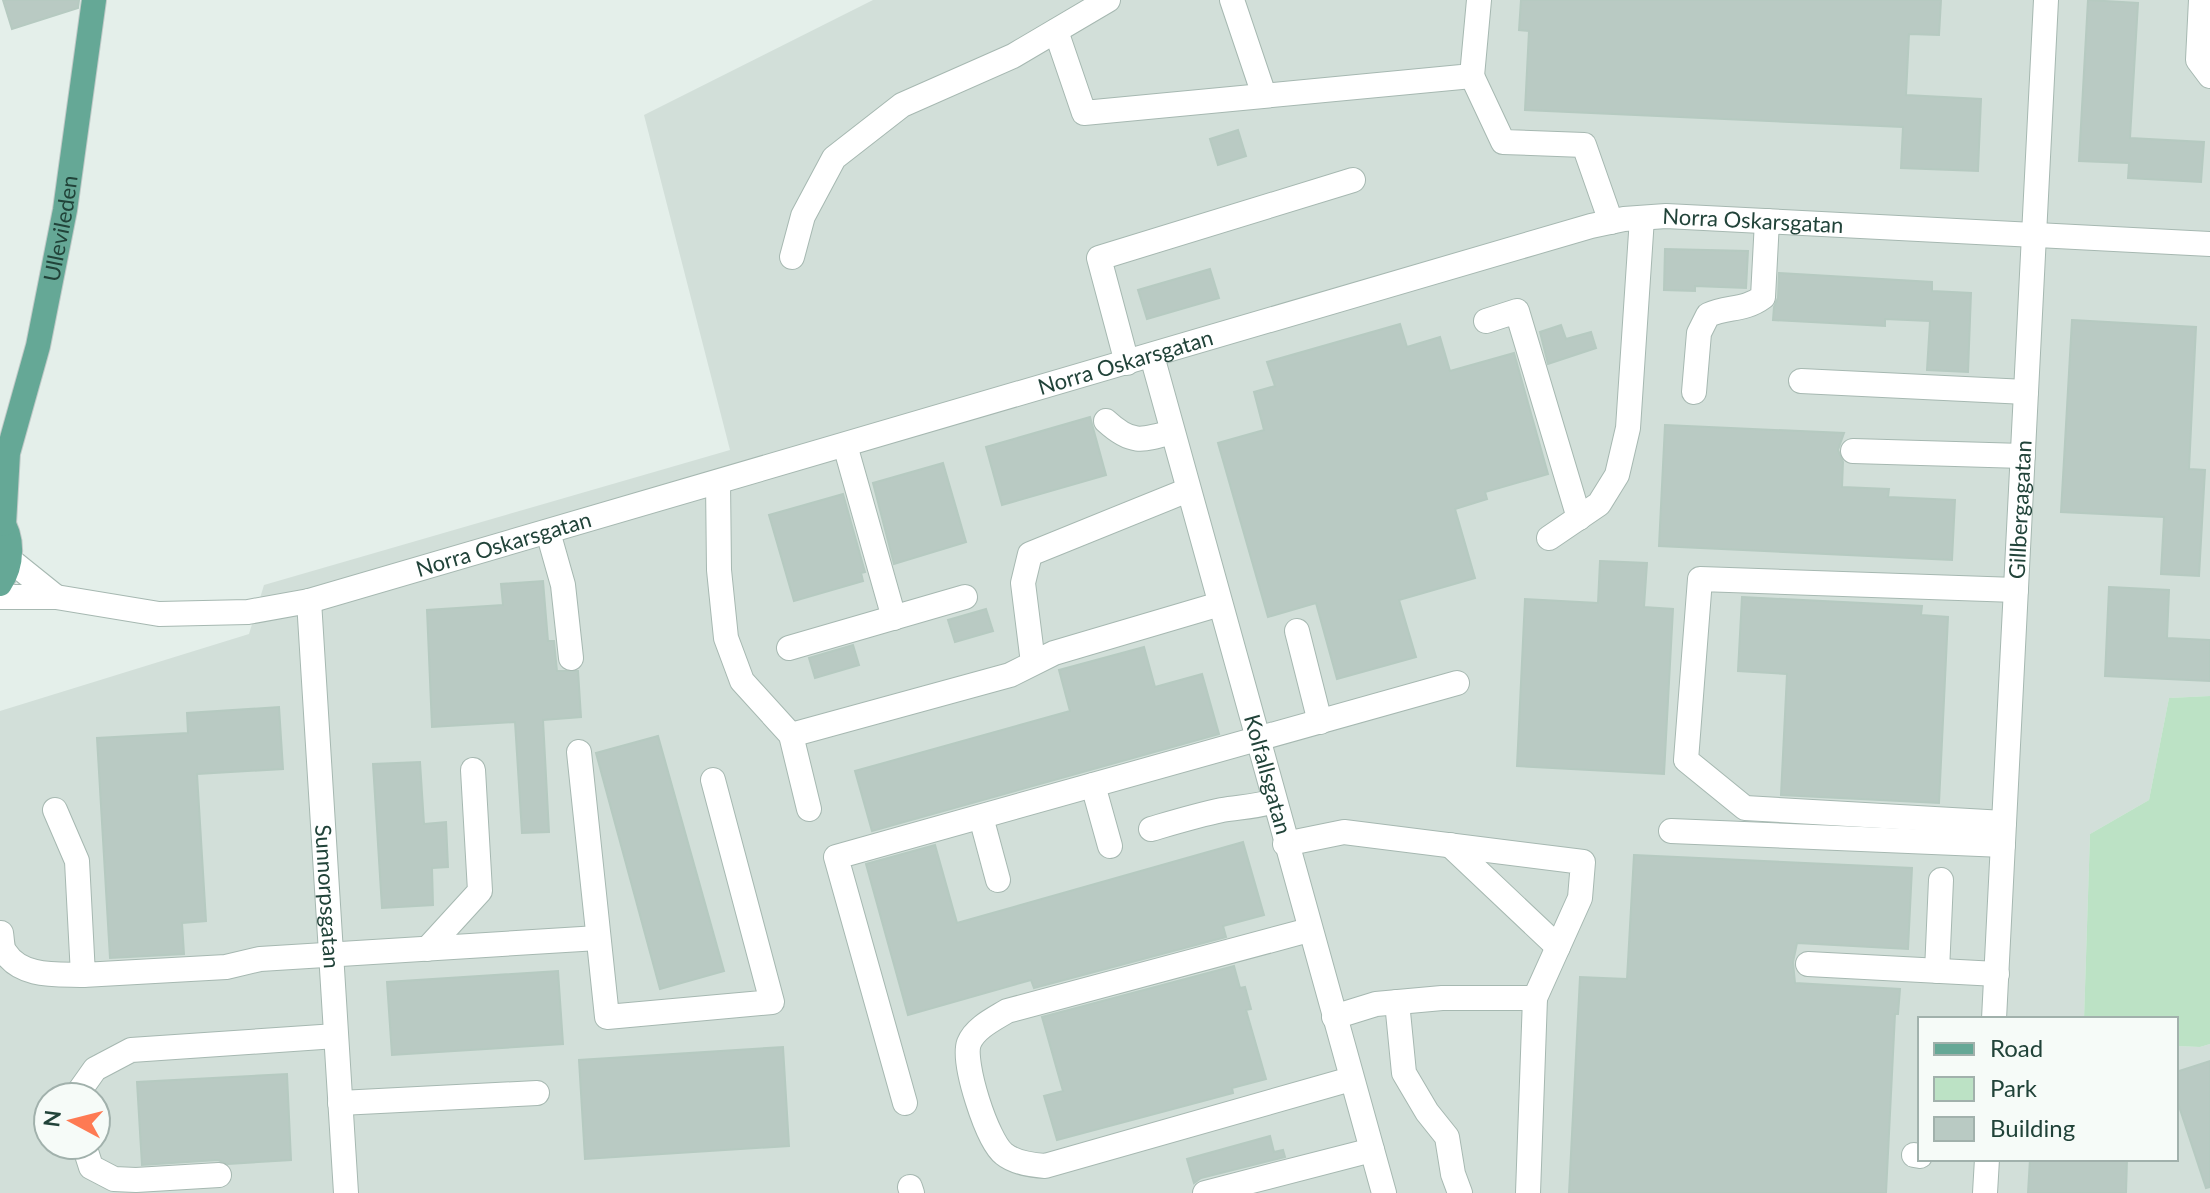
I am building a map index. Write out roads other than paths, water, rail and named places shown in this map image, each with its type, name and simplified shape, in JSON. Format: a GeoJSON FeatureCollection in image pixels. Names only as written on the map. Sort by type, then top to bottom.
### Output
{"type":"FeatureCollection","features":[{"type":"Feature","properties":{"kind":"main road","name":"Ullevileden"},"geometry":{"type":"LineString","coordinates":[[10,560],[8,535],[2,521],[4,457],[38,346],[65,210],[94,0]]}},
{"type":"Feature","properties":{"kind":"main road"},"geometry":{"type":"LineString","coordinates":[[0,584],[10,560]]}},
{"type":"Feature","properties":{"kind":"street"},"geometry":{"type":"LineString","coordinates":[[792,257],[803,216],[834,158],[902,105],[1013,56],[1108,0]]}},
{"type":"Feature","properties":{"kind":"street"},"geometry":{"type":"LineString","coordinates":[[1232,0],[1264,95]]}},
{"type":"Feature","properties":{"kind":"street"},"geometry":{"type":"LineString","coordinates":[[1479,0],[1472,76],[1503,142],[1584,145],[1611,222]]}},
{"type":"Feature","properties":{"kind":"street","name":"Gillbergagatan"},"geometry":{"type":"LineString","coordinates":[[1994,1017],[2046,0]]}},
{"type":"Feature","properties":{"kind":"street"},"geometry":{"type":"LineString","coordinates":[[2201,0],[2198,60],[2210,76]]}},
{"type":"Feature","properties":{"kind":"street"},"geometry":{"type":"LineString","coordinates":[[1056,31],[1084,113],[1472,76]]}},
{"type":"Feature","properties":{"kind":"street"},"geometry":{"type":"LineString","coordinates":[[1127,363],[1099,258],[1353,180]]}},
{"type":"Feature","properties":{"kind":"street","name":"Norra Oskarsgatan"},"geometry":{"type":"LineString","coordinates":[[0,597],[56,597],[159,614],[248,612],[309,601],[1611,222],[1666,216],[2210,244]]}},
{"type":"Feature","properties":{"kind":"street"},"geometry":{"type":"LineString","coordinates":[[1549,538],[1599,504],[1617,475],[1628,428],[1642,218]]}},
{"type":"Feature","properties":{"kind":"street"},"geometry":{"type":"LineString","coordinates":[[1694,392],[1699,333],[1708,315],[1723,309],[1749,307],[1763,297],[1767,221]]}},
{"type":"Feature","properties":{"kind":"street"},"geometry":{"type":"LineString","coordinates":[[1486,321],[1517,311],[1579,518]]}},
{"type":"Feature","properties":{"kind":"street","name":"Kolfallsgatan"},"geometry":{"type":"LineString","coordinates":[[1152,356],[1384,1193]]}},
{"type":"Feature","properties":{"kind":"street"},"geometry":{"type":"LineString","coordinates":[[1801,381],[2026,392]]}},
{"type":"Feature","properties":{"kind":"street"},"geometry":{"type":"LineString","coordinates":[[1106,421],[1122,436],[1135,440],[1172,432]]}},
{"type":"Feature","properties":{"kind":"street"},"geometry":{"type":"LineString","coordinates":[[845,445],[894,618]]}},
{"type":"Feature","properties":{"kind":"street"},"geometry":{"type":"LineString","coordinates":[[1853,451],[2023,456]]}},
{"type":"Feature","properties":{"kind":"street"},"geometry":{"type":"LineString","coordinates":[[718,482],[719,570],[726,638],[742,681],[791,735],[809,809]]}},
{"type":"Feature","properties":{"kind":"street"},"geometry":{"type":"LineString","coordinates":[[1033,663],[1023,583],[1030,554],[1188,490]]}},
{"type":"Feature","properties":{"kind":"street"},"geometry":{"type":"LineString","coordinates":[[548,532],[563,585],[571,658]]}},
{"type":"Feature","properties":{"kind":"street","name":"Norra Oskarsgatan"},"geometry":{"type":"LineString","coordinates":[[10,560],[56,597]]}},
{"type":"Feature","properties":{"kind":"street"},"geometry":{"type":"LineString","coordinates":[[2004,834],[1745,808],[1686,760],[1700,579],[2016,590]]}},
{"type":"Feature","properties":{"kind":"street"},"geometry":{"type":"LineString","coordinates":[[789,648],[965,597]]}},
{"type":"Feature","properties":{"kind":"street","name":"Sunnorpsgatan"},"geometry":{"type":"LineString","coordinates":[[309,601],[346,1193]]}},
{"type":"Feature","properties":{"kind":"street"},"geometry":{"type":"LineString","coordinates":[[791,735],[1010,675],[1054,653],[1220,604]]}},
{"type":"Feature","properties":{"kind":"street"},"geometry":{"type":"LineString","coordinates":[[1297,631],[1320,722]]}},
{"type":"Feature","properties":{"kind":"street"},"geometry":{"type":"LineString","coordinates":[[905,1103],[836,857],[1457,683]]}},
{"type":"Feature","properties":{"kind":"street"},"geometry":{"type":"LineString","coordinates":[[579,752],[607,1017],[772,1002],[713,780]]}},
{"type":"Feature","properties":{"kind":"street"},"geometry":{"type":"LineString","coordinates":[[427,949],[480,891],[473,770]]}},
{"type":"Feature","properties":{"kind":"street"},"geometry":{"type":"LineString","coordinates":[[1093,785],[1110,846]]}},
{"type":"Feature","properties":{"kind":"street"},"geometry":{"type":"LineString","coordinates":[[1151,829],[1226,809],[1252,808],[1274,801]]}},
{"type":"Feature","properties":{"kind":"street"},"geometry":{"type":"LineString","coordinates":[[55,810],[77,861],[83,975]]}},
{"type":"Feature","properties":{"kind":"street"},"geometry":{"type":"LineString","coordinates":[[981,817],[998,880]]}},
{"type":"Feature","properties":{"kind":"street"},"geometry":{"type":"LineString","coordinates":[[1671,831],[2004,834]]}},
{"type":"Feature","properties":{"kind":"street"},"geometry":{"type":"LineString","coordinates":[[1285,844],[1344,832],[1583,862],[1580,898],[1535,998],[1528,1193]]}},
{"type":"Feature","properties":{"kind":"street"},"geometry":{"type":"LineString","coordinates":[[1450,845],[1558,947]]}},
{"type":"Feature","properties":{"kind":"street"},"geometry":{"type":"LineString","coordinates":[[1937,971],[1941,880]]}},
{"type":"Feature","properties":{"kind":"street"},"geometry":{"type":"LineString","coordinates":[[1309,930],[1007,1011],[982,1027],[970,1040],[967,1054],[977,1099],[987,1132],[1004,1154],[1028,1165],[1045,1166],[1351,1079]]}},
{"type":"Feature","properties":{"kind":"street"},"geometry":{"type":"LineString","coordinates":[[1,933],[4,952],[21,968],[43,973],[83,975],[226,967],[260,959],[598,938]]}},
{"type":"Feature","properties":{"kind":"street"},"geometry":{"type":"LineString","coordinates":[[1808,964],[1997,974]]}},
{"type":"Feature","properties":{"kind":"street"},"geometry":{"type":"LineString","coordinates":[[1334,1017],[1376,1004],[1397,1002],[1442,998],[1535,998]]}},
{"type":"Feature","properties":{"kind":"street"},"geometry":{"type":"LineString","coordinates":[[1397,1002],[1404,1073],[1427,1112],[1447,1137],[1453,1174],[1460,1193]]}},
{"type":"Feature","properties":{"kind":"street"},"geometry":{"type":"LineString","coordinates":[[86,1081],[95,1069],[131,1050],[336,1036]]}},
{"type":"Feature","properties":{"kind":"street"},"geometry":{"type":"LineString","coordinates":[[340,1103],[537,1093]]}},
{"type":"Feature","properties":{"kind":"street"},"geometry":{"type":"LineString","coordinates":[[1205,1193],[1372,1150]]}},
{"type":"Feature","properties":{"kind":"street"},"geometry":{"type":"LineString","coordinates":[[89,1161],[91,1167],[114,1179],[219,1175]]}},
{"type":"Feature","properties":{"kind":"street"},"geometry":{"type":"LineString","coordinates":[[1985,1193],[1987,1161]]}}]}
